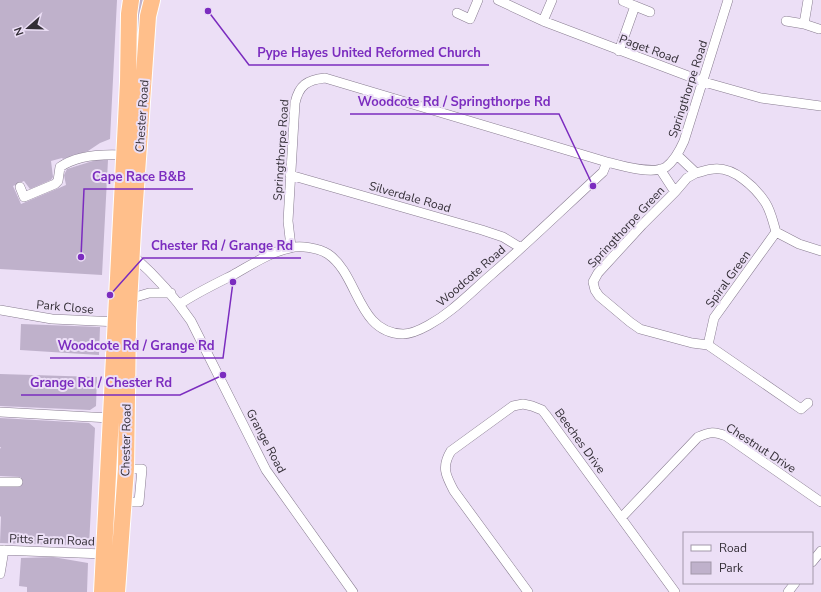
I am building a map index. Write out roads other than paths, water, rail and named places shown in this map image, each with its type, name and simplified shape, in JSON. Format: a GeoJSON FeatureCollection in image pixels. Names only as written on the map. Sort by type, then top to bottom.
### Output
{"type":"FeatureCollection","features":[{"type":"Feature","properties":{"kind":"highway","name":"Chester Road"},"geometry":{"type":"LineString","coordinates":[[102,592],[110,418],[122,323],[129,299],[132,255],[126,230],[123,155],[129,14],[131,0]]}},
{"type":"Feature","properties":{"kind":"highway","name":"Chester Road"},"geometry":{"type":"LineString","coordinates":[[117,592],[126,469],[122,323],[126,230],[146,62],[148,16],[152,0]]}},
{"type":"Feature","properties":{"kind":"highway"},"geometry":{"type":"LineString","coordinates":[[128,61],[146,62]]}},
{"type":"Feature","properties":{"kind":"street"},"geometry":{"type":"LineString","coordinates":[[456,14],[470,19],[478,0]]}},
{"type":"Feature","properties":{"kind":"street","name":"Paget Road"},"geometry":{"type":"LineString","coordinates":[[498,0],[618,51],[704,82],[761,98],[821,106]]}},
{"type":"Feature","properties":{"kind":"street"},"geometry":{"type":"LineString","coordinates":[[543,20],[552,0]]}},
{"type":"Feature","properties":{"kind":"street","name":"Springthorpe Road"},"geometry":{"type":"LineString","coordinates":[[291,247],[288,221],[295,103],[297,94],[301,87],[306,83],[325,78],[607,162],[641,170],[660,170],[677,155],[684,142],[704,82],[728,0]]}},
{"type":"Feature","properties":{"kind":"street"},"geometry":{"type":"LineString","coordinates":[[804,24],[808,0]]}},
{"type":"Feature","properties":{"kind":"street"},"geometry":{"type":"LineString","coordinates":[[623,1],[650,12]]}},
{"type":"Feature","properties":{"kind":"street"},"geometry":{"type":"LineString","coordinates":[[618,51],[635,6]]}},
{"type":"Feature","properties":{"kind":"street"},"geometry":{"type":"LineString","coordinates":[[786,21],[804,24],[819,29]]}},
{"type":"Feature","properties":{"kind":"street"},"geometry":{"type":"LineString","coordinates":[[20,187],[24,197],[55,184],[58,181],[60,167],[64,164],[89,156],[123,155]]}},
{"type":"Feature","properties":{"kind":"street"},"geometry":{"type":"LineString","coordinates":[[677,155],[696,173],[716,169],[725,170],[733,173],[750,184],[766,203],[776,232],[799,244],[821,251]]}},
{"type":"Feature","properties":{"kind":"street","name":"Woodcote Road"},"geometry":{"type":"LineString","coordinates":[[180,304],[263,259],[291,247],[310,248],[327,253],[338,263],[370,318],[380,328],[390,332],[404,334],[429,325],[451,311],[603,172],[607,162]]}},
{"type":"Feature","properties":{"kind":"street","name":"Springthorpe Green"},"geometry":{"type":"LineString","coordinates":[[660,170],[675,192]]}},
{"type":"Feature","properties":{"kind":"street","name":"Springthorpe Green"},"geometry":{"type":"LineString","coordinates":[[696,173],[687,178],[675,192],[642,224],[598,273],[593,282],[595,290],[599,296],[640,329],[692,343],[708,345],[801,409],[808,402]]}},
{"type":"Feature","properties":{"kind":"street","name":"Silverdale Road"},"geometry":{"type":"LineString","coordinates":[[290,176],[482,230],[503,237],[521,248]]}},
{"type":"Feature","properties":{"kind":"street","name":"Spiral Green"},"geometry":{"type":"LineString","coordinates":[[708,345],[714,318],[776,232]]}},
{"type":"Feature","properties":{"kind":"street","name":"Grange Road"},"geometry":{"type":"LineString","coordinates":[[132,255],[161,282],[180,304],[194,327],[266,470],[353,592]]}},
{"type":"Feature","properties":{"kind":"street"},"geometry":{"type":"LineString","coordinates":[[129,299],[149,293],[171,294]]}},
{"type":"Feature","properties":{"kind":"street","name":"Park Close"},"geometry":{"type":"LineString","coordinates":[[0,310],[52,319],[122,323]]}},
{"type":"Feature","properties":{"kind":"street","name":"Beeches Drive"},"geometry":{"type":"LineString","coordinates":[[528,592],[454,491],[447,477],[446,465],[446,459],[451,451],[513,406],[523,404],[542,410],[675,592]]}},
{"type":"Feature","properties":{"kind":"street"},"geometry":{"type":"LineString","coordinates":[[0,412],[110,418]]}},
{"type":"Feature","properties":{"kind":"street","name":"Chestnut Drive"},"geometry":{"type":"LineString","coordinates":[[621,518],[698,437],[717,432],[726,436],[821,502]]}},
{"type":"Feature","properties":{"kind":"street"},"geometry":{"type":"LineString","coordinates":[[0,482],[18,482]]}},
{"type":"Feature","properties":{"kind":"street"},"geometry":{"type":"LineString","coordinates":[[0,574],[2,550]]}},
{"type":"Feature","properties":{"kind":"street","name":"Pitts Farm Road"},"geometry":{"type":"LineString","coordinates":[[2,550],[104,554]]}},
{"type":"Feature","properties":{"kind":"street"},"geometry":{"type":"LineString","coordinates":[[813,561],[821,551]]}},
{"type":"Feature","properties":{"kind":"street"},"geometry":{"type":"LineString","coordinates":[[788,592],[794,584]]}},
{"type":"Feature","properties":{"kind":"place","name":"Pype Hayes United Reformed Church"},"geometry":{"type":"Point","coordinates":[208,11]}},
{"type":"Feature","properties":{"kind":"place","name":"Woodcote Rd / Springthorpe Rd"},"geometry":{"type":"Point","coordinates":[593,186]}},
{"type":"Feature","properties":{"kind":"place","name":"Cape Race B&B"},"geometry":{"type":"Point","coordinates":[81,257]}},
{"type":"Feature","properties":{"kind":"place","name":"Woodcote Rd / Grange Rd"},"geometry":{"type":"Point","coordinates":[233,282]}},
{"type":"Feature","properties":{"kind":"place","name":"Chester Rd / Grange Rd"},"geometry":{"type":"Point","coordinates":[110,295]}},
{"type":"Feature","properties":{"kind":"place","name":"Grange Rd / Chester Rd"},"geometry":{"type":"Point","coordinates":[223,375]}}]}
